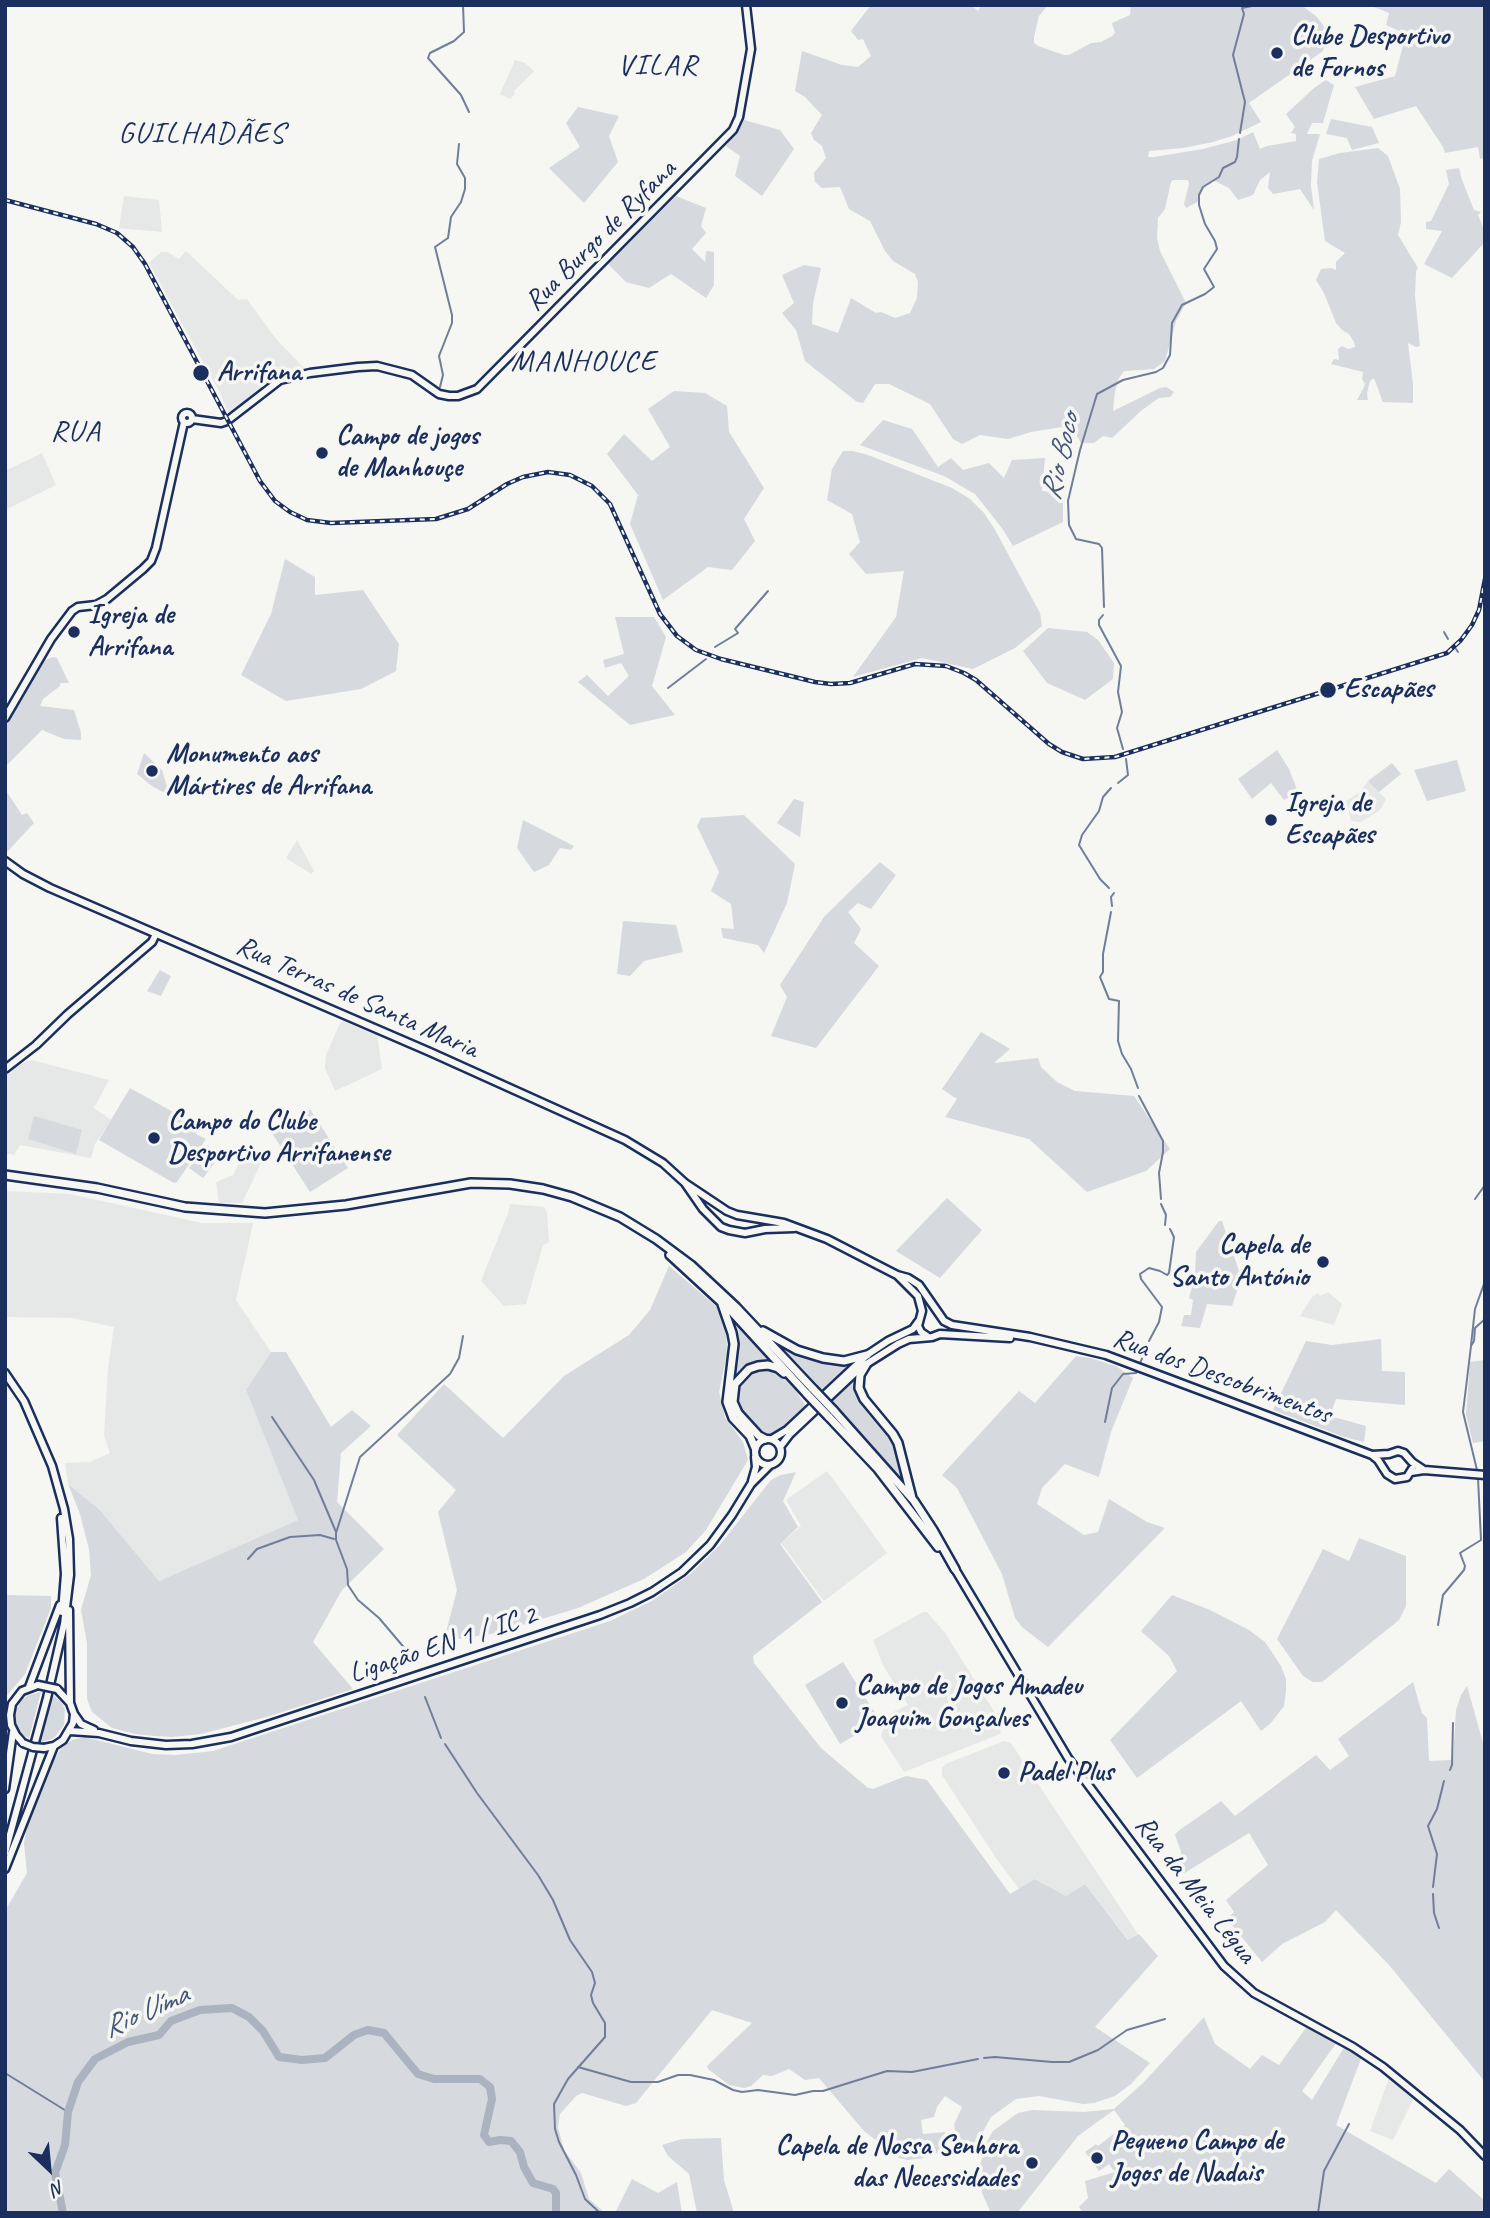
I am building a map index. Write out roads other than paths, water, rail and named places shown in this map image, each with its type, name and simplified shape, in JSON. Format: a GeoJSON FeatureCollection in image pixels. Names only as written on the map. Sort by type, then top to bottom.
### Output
{"type":"FeatureCollection","features":[{"type":"Feature","properties":{"kind":"highway"},"geometry":{"type":"LineString","coordinates":[[5,1176],[97,1191],[185,1210],[237,1216],[306,1213],[445,1189],[509,1188],[571,1200],[600,1210],[655,1240],[720,1300],[795,1382]]}},
{"type":"Feature","properties":{"kind":"highway"},"geometry":{"type":"LineString","coordinates":[[669,1252],[706,1278],[754,1326],[831,1414]]}},
{"type":"Feature","properties":{"kind":"highway"},"geometry":{"type":"LineString","coordinates":[[720,1300],[734,1344],[727,1402],[733,1418],[750,1436],[755,1452]]}},
{"type":"Feature","properties":{"kind":"highway"},"geometry":{"type":"LineString","coordinates":[[754,1326],[797,1350],[823,1358],[844,1362],[867,1355]]}},
{"type":"Feature","properties":{"kind":"highway"},"geometry":{"type":"LineString","coordinates":[[866,1364],[860,1375],[859,1388],[864,1399],[898,1443],[914,1502]]}},
{"type":"Feature","properties":{"kind":"highway"},"geometry":{"type":"LineString","coordinates":[[769,1439],[745,1422],[735,1407],[735,1384],[749,1369],[768,1365],[778,1368],[810,1392]]}},
{"type":"Feature","properties":{"kind":"highway","name":"Rua da Meia Légua"},"geometry":{"type":"LineString","coordinates":[[831,1414],[914,1502],[955,1569]]}},
{"type":"Feature","properties":{"kind":"highway","name":"Rua da Meia Légua"},"geometry":{"type":"LineString","coordinates":[[831,1414],[892,1485],[955,1569]]}},
{"type":"Feature","properties":{"kind":"main road","name":"Rua Burgo de Ryfana"},"geometry":{"type":"LineString","coordinates":[[5,718],[43,651],[69,615],[78,607],[96,605],[107,599],[150,561],[156,548],[186,414],[190,414],[192,419],[227,421],[280,380],[359,367],[377,366],[412,375],[439,394],[449,397],[477,389],[733,130],[739,117],[751,49],[746,5]]}},
{"type":"Feature","properties":{"kind":"main road","name":"Rua Terras de Santa Maria"},"geometry":{"type":"LineString","coordinates":[[5,861],[33,880],[615,1135],[643,1150],[685,1183]]}},
{"type":"Feature","properties":{"kind":"main road"},"geometry":{"type":"LineString","coordinates":[[5,1069],[36,1045],[152,942],[156,934]]}},
{"type":"Feature","properties":{"kind":"main road"},"geometry":{"type":"LineString","coordinates":[[685,1183],[727,1211],[784,1223],[827,1239],[919,1285],[939,1313],[944,1321],[940,1334],[898,1343],[866,1364],[790,1434],[780,1447],[779,1458],[770,1465],[759,1462],[755,1452],[759,1442],[787,1430],[867,1355],[913,1329],[926,1312],[939,1313]]}},
{"type":"Feature","properties":{"kind":"main road"},"geometry":{"type":"LineString","coordinates":[[685,1183],[703,1209],[721,1227],[745,1233],[794,1228]]}},
{"type":"Feature","properties":{"kind":"main road"},"geometry":{"type":"LineString","coordinates":[[721,1227],[719,1215],[727,1211]]}},
{"type":"Feature","properties":{"kind":"main road"},"geometry":{"type":"LineString","coordinates":[[745,1233],[751,1227],[746,1217]]}},
{"type":"Feature","properties":{"kind":"main road"},"geometry":{"type":"LineString","coordinates":[[897,1275],[918,1296],[922,1311],[919,1320],[921,1332],[928,1336]]}},
{"type":"Feature","properties":{"kind":"main road","name":"Rua dos Descobrimentos"},"geometry":{"type":"LineString","coordinates":[[944,1321],[952,1325],[1057,1343],[1105,1355],[1372,1455],[1398,1451],[1404,1453],[1424,1470]]}},
{"type":"Feature","properties":{"kind":"main road","name":"Rua dos Descobrimentos"},"geometry":{"type":"LineString","coordinates":[[940,1334],[1057,1343]]}},
{"type":"Feature","properties":{"kind":"main road"},"geometry":{"type":"LineString","coordinates":[[5,1375],[24,1401],[52,1465],[69,1539],[64,1624],[5,1853]]}},
{"type":"Feature","properties":{"kind":"main road"},"geometry":{"type":"LineString","coordinates":[[769,1439],[780,1447]]}},
{"type":"Feature","properties":{"kind":"main road","name":"Ligação EN 1 / IC 2"},"geometry":{"type":"LineString","coordinates":[[751,1484],[756,1467],[755,1452]]}},
{"type":"Feature","properties":{"kind":"main road"},"geometry":{"type":"LineString","coordinates":[[1384,1469],[1389,1454]]}},
{"type":"Feature","properties":{"kind":"main road","name":"Rua dos Descobrimentos"},"geometry":{"type":"LineString","coordinates":[[1372,1455],[1389,1477],[1398,1480],[1407,1477],[1411,1472],[1424,1470],[1485,1475]]}},
{"type":"Feature","properties":{"kind":"main road"},"geometry":{"type":"LineString","coordinates":[[1411,1472],[1412,1462]]}},
{"type":"Feature","properties":{"kind":"main road","name":"Ligação EN 1 / IC 2"},"geometry":{"type":"LineString","coordinates":[[70,1731],[99,1733],[131,1741],[166,1745],[192,1744],[231,1737],[630,1604],[682,1572],[710,1545],[729,1521],[751,1484],[770,1465]]}},
{"type":"Feature","properties":{"kind":"main road","name":"Rua da Meia Légua"},"geometry":{"type":"LineString","coordinates":[[955,1569],[1068,1758],[1224,1966],[1254,1993],[1353,2047],[1383,2067],[1460,2130],[1485,2156]]}},
{"type":"Feature","properties":{"kind":"main road"},"geometry":{"type":"LineString","coordinates":[[29,1687],[66,1592]]}},
{"type":"Feature","properties":{"kind":"main road"},"geometry":{"type":"LineString","coordinates":[[10,1727],[23,1743],[44,1748],[54,1746],[70,1731],[74,1714],[70,1703],[66,1592]]}},
{"type":"Feature","properties":{"kind":"main road"},"geometry":{"type":"LineString","coordinates":[[5,1843],[62,1623],[66,1592]]}},
{"type":"Feature","properties":{"kind":"main road"},"geometry":{"type":"LineString","coordinates":[[5,1710],[22,1691],[38,1685],[57,1689],[70,1703]]}},
{"type":"Feature","properties":{"kind":"main road"},"geometry":{"type":"LineString","coordinates":[[5,1789],[12,1704]]}},
{"type":"Feature","properties":{"kind":"main road","name":"Ligação EN 1 / IC 2"},"geometry":{"type":"LineString","coordinates":[[74,1714],[81,1724],[99,1733]]}},
{"type":"Feature","properties":{"kind":"main road"},"geometry":{"type":"LineString","coordinates":[[5,1869],[54,1746]]}},
{"type":"Feature","properties":{"kind":"waterway"},"geometry":{"type":"LineString","coordinates":[[463,5],[464,32],[454,41],[430,53],[428,58],[461,95],[469,112]]}},
{"type":"Feature","properties":{"kind":"waterway","name":"Rio Boco"},"geometry":{"type":"LineString","coordinates":[[1240,133],[1245,102],[1233,55],[1244,14],[1242,8],[1257,5]]}},
{"type":"Feature","properties":{"kind":"waterway","name":"Rio Boco"},"geometry":{"type":"LineString","coordinates":[[1104,607],[1102,548],[1099,544],[1076,539],[1069,525],[1068,501],[1080,450],[1097,394],[1123,380],[1163,368],[1170,355],[1172,323],[1182,305],[1214,287],[1204,269],[1217,249],[1205,224],[1199,195],[1203,187],[1219,177],[1223,168],[1235,162],[1239,139]]}},
{"type":"Feature","properties":{"kind":"waterway"},"geometry":{"type":"LineString","coordinates":[[440,387],[443,375],[439,356],[452,323],[452,315],[435,247],[448,238],[451,217],[461,202],[465,189],[465,178],[457,164],[459,144]]}},
{"type":"Feature","properties":{"kind":"waterway"},"geometry":{"type":"LineString","coordinates":[[715,647],[738,633],[735,629],[768,591]]}},
{"type":"Feature","properties":{"kind":"waterway","name":"Rio Boco"},"geometry":{"type":"LineString","coordinates":[[1103,615],[1099,625],[1121,666],[1118,692],[1122,712],[1117,728],[1123,749]]}},
{"type":"Feature","properties":{"kind":"waterway"},"geometry":{"type":"LineString","coordinates":[[1444,632],[1448,639]]}},
{"type":"Feature","properties":{"kind":"waterway"},"geometry":{"type":"LineString","coordinates":[[668,688],[706,659]]}},
{"type":"Feature","properties":{"kind":"waterway","name":"Rio Boco"},"geometry":{"type":"LineString","coordinates":[[1118,783],[1128,775],[1126,759]]}},
{"type":"Feature","properties":{"kind":"waterway","name":"Rio Boco"},"geometry":{"type":"LineString","coordinates":[[1109,888],[1100,879],[1079,845],[1082,835],[1099,811],[1103,797],[1111,788]]}},
{"type":"Feature","properties":{"kind":"waterway","name":"Rio Boco"},"geometry":{"type":"LineString","coordinates":[[1112,906],[1111,897],[1114,893]]}},
{"type":"Feature","properties":{"kind":"waterway","name":"Rio Boco"},"geometry":{"type":"LineString","coordinates":[[1111,912],[1103,954],[1103,972],[1100,977],[1109,999],[1119,1001],[1118,1041],[1138,1088]]}},
{"type":"Feature","properties":{"kind":"waterway","name":"Rio Boco"},"geometry":{"type":"LineString","coordinates":[[1139,1096],[1163,1141],[1159,1173],[1161,1199]]}},
{"type":"Feature","properties":{"kind":"waterway"},"geometry":{"type":"LineString","coordinates":[[1475,1199],[1485,1185]]}},
{"type":"Feature","properties":{"kind":"waterway","name":"Rio Boco"},"geometry":{"type":"LineString","coordinates":[[1161,1204],[1166,1215],[1165,1225]]}},
{"type":"Feature","properties":{"kind":"waterway","name":"Rio Boco"},"geometry":{"type":"LineString","coordinates":[[1149,1341],[1159,1322],[1162,1307],[1140,1274],[1149,1268],[1167,1275],[1169,1273],[1174,1237],[1170,1229]]}},
{"type":"Feature","properties":{"kind":"waterway"},"geometry":{"type":"LineString","coordinates":[[1471,1345],[1475,1309],[1485,1281]]}},
{"type":"Feature","properties":{"kind":"waterway"},"geometry":{"type":"LineString","coordinates":[[1477,1470],[1463,1412],[1475,1328],[1485,1319]]}},
{"type":"Feature","properties":{"kind":"waterway"},"geometry":{"type":"LineString","coordinates":[[407,1651],[379,1618],[358,1600],[348,1585],[347,1569],[336,1533],[360,1457],[450,1374],[459,1358],[463,1336]]}},
{"type":"Feature","properties":{"kind":"waterway","name":"Rio Boco"},"geometry":{"type":"LineString","coordinates":[[1140,1363],[1147,1348]]}},
{"type":"Feature","properties":{"kind":"waterway","name":"Rio Boco"},"geometry":{"type":"LineString","coordinates":[[1105,1422],[1112,1388],[1123,1374],[1137,1371]]}},
{"type":"Feature","properties":{"kind":"waterway"},"geometry":{"type":"LineString","coordinates":[[272,1417],[314,1480],[336,1532]]}},
{"type":"Feature","properties":{"kind":"waterway"},"geometry":{"type":"LineString","coordinates":[[1438,1625],[1443,1595],[1464,1570],[1460,1553],[1481,1540],[1478,1478]]}},
{"type":"Feature","properties":{"kind":"waterway"},"geometry":{"type":"LineString","coordinates":[[248,1559],[257,1549],[290,1537],[320,1535],[334,1539]]}},
{"type":"Feature","properties":{"kind":"waterway"},"geometry":{"type":"LineString","coordinates":[[425,1697],[441,1738]]}},
{"type":"Feature","properties":{"kind":"waterway"},"geometry":{"type":"LineString","coordinates":[[1450,1770],[1453,1723]]}},
{"type":"Feature","properties":{"kind":"waterway"},"geometry":{"type":"LineString","coordinates":[[445,1744],[477,1793],[538,1875],[553,1900],[570,1940],[592,1972],[595,1983],[591,1995],[605,2023],[605,2037],[568,2079],[554,2104],[555,2129],[559,2142],[585,2199],[600,2213]]}},
{"type":"Feature","properties":{"kind":"waterway"},"geometry":{"type":"LineString","coordinates":[[1433,1887],[1437,1854],[1428,1826],[1437,1809],[1444,1781]]}},
{"type":"Feature","properties":{"kind":"waterway"},"geometry":{"type":"LineString","coordinates":[[1433,1894],[1434,1913],[1439,1928]]}},
{"type":"Feature","properties":{"kind":"waterway","name":"Rio Uíma"},"geometry":{"type":"LineString","coordinates":[[63,2213],[55,2173],[65,2145],[68,2112],[78,2082],[95,2059],[128,2042],[159,2035],[171,2021],[200,2010],[232,2008],[249,2017],[263,2031],[279,2057],[302,2060],[325,2058],[354,2035],[368,2030],[384,2033],[418,2074],[434,2079],[480,2079],[490,2087],[492,2099],[484,2135],[489,2142],[511,2141],[520,2152],[524,2167],[533,2183],[553,2189],[556,2193],[556,2213]]}},
{"type":"Feature","properties":{"kind":"waterway"},"geometry":{"type":"LineString","coordinates":[[984,2058],[1069,2062],[1098,2050],[1127,2030],[1165,2019]]}},
{"type":"Feature","properties":{"kind":"waterway"},"geometry":{"type":"LineString","coordinates":[[578,2067],[631,2082],[658,2082],[678,2075],[690,2075],[714,2080],[742,2092],[758,2090],[795,2095],[823,2091],[887,2071],[912,2072],[978,2059]]}},
{"type":"Feature","properties":{"kind":"waterway"},"geometry":{"type":"LineString","coordinates":[[5,2073],[68,2112]]}},
{"type":"Feature","properties":{"kind":"waterway"},"geometry":{"type":"LineString","coordinates":[[1318,2213],[1324,2171],[1349,2124]]}},
{"type":"Feature","properties":{"kind":"railway"},"geometry":{"type":"LineString","coordinates":[[5,200],[96,224],[117,233],[133,247],[145,264],[260,481],[275,501],[290,512],[307,520],[331,523],[436,519],[468,509],[523,477],[548,472],[570,475],[592,486],[610,504],[660,614],[677,636],[696,650],[721,659],[831,684],[850,683],[915,664],[946,666],[976,680],[1049,744],[1083,759],[1115,757],[1447,653],[1472,625],[1479,610],[1485,579]]}},
{"type":"Feature","properties":{"kind":"place","name":"Clube Desportivo de Fornos"},"geometry":{"type":"Point","coordinates":[1277,53]}},
{"type":"Feature","properties":{"kind":"place","name":"Arrifana"},"geometry":{"type":"Point","coordinates":[201,373]}},
{"type":"Feature","properties":{"kind":"place","name":"Campo de jogos de Manhouçe"},"geometry":{"type":"Point","coordinates":[322,453]}},
{"type":"Feature","properties":{"kind":"place","name":"Igreja de Arrifana"},"geometry":{"type":"Point","coordinates":[74,632]}},
{"type":"Feature","properties":{"kind":"place","name":"Escapães"},"geometry":{"type":"Point","coordinates":[1328,690]}},
{"type":"Feature","properties":{"kind":"place","name":"Monumento aos Mártires de Arrifana"},"geometry":{"type":"Point","coordinates":[152,771]}},
{"type":"Feature","properties":{"kind":"place","name":"Igreja de Escapães"},"geometry":{"type":"Point","coordinates":[1271,820]}},
{"type":"Feature","properties":{"kind":"place","name":"Campo do Clube Desportivo Arrifanense"},"geometry":{"type":"Point","coordinates":[154,1138]}},
{"type":"Feature","properties":{"kind":"place","name":"Capela de Santo António"},"geometry":{"type":"Point","coordinates":[1323,1262]}},
{"type":"Feature","properties":{"kind":"place","name":"Campo de Jogos Amadeu Joaquim Gonçalves"},"geometry":{"type":"Point","coordinates":[842,1703]}},
{"type":"Feature","properties":{"kind":"place","name":"Padel Plus"},"geometry":{"type":"Point","coordinates":[1004,1773]}},
{"type":"Feature","properties":{"kind":"place","name":"Pequeno Campo de Jogos de Nadais"},"geometry":{"type":"Point","coordinates":[1097,2158]}},
{"type":"Feature","properties":{"kind":"place","name":"Capela de Nossa Senhora das Necessidades"},"geometry":{"type":"Point","coordinates":[1032,2163]}},
{"type":"Feature","properties":{"kind":"district","name":"VILAR"},"geometry":{"type":"Point","coordinates":[658,66]}},
{"type":"Feature","properties":{"kind":"district","name":"GUILHADÃES"},"geometry":{"type":"Point","coordinates":[202,134]}},
{"type":"Feature","properties":{"kind":"district","name":"MANHOUCE"},"geometry":{"type":"Point","coordinates":[584,362]}},
{"type":"Feature","properties":{"kind":"district","name":"RUA"},"geometry":{"type":"Point","coordinates":[76,432]}}]}
